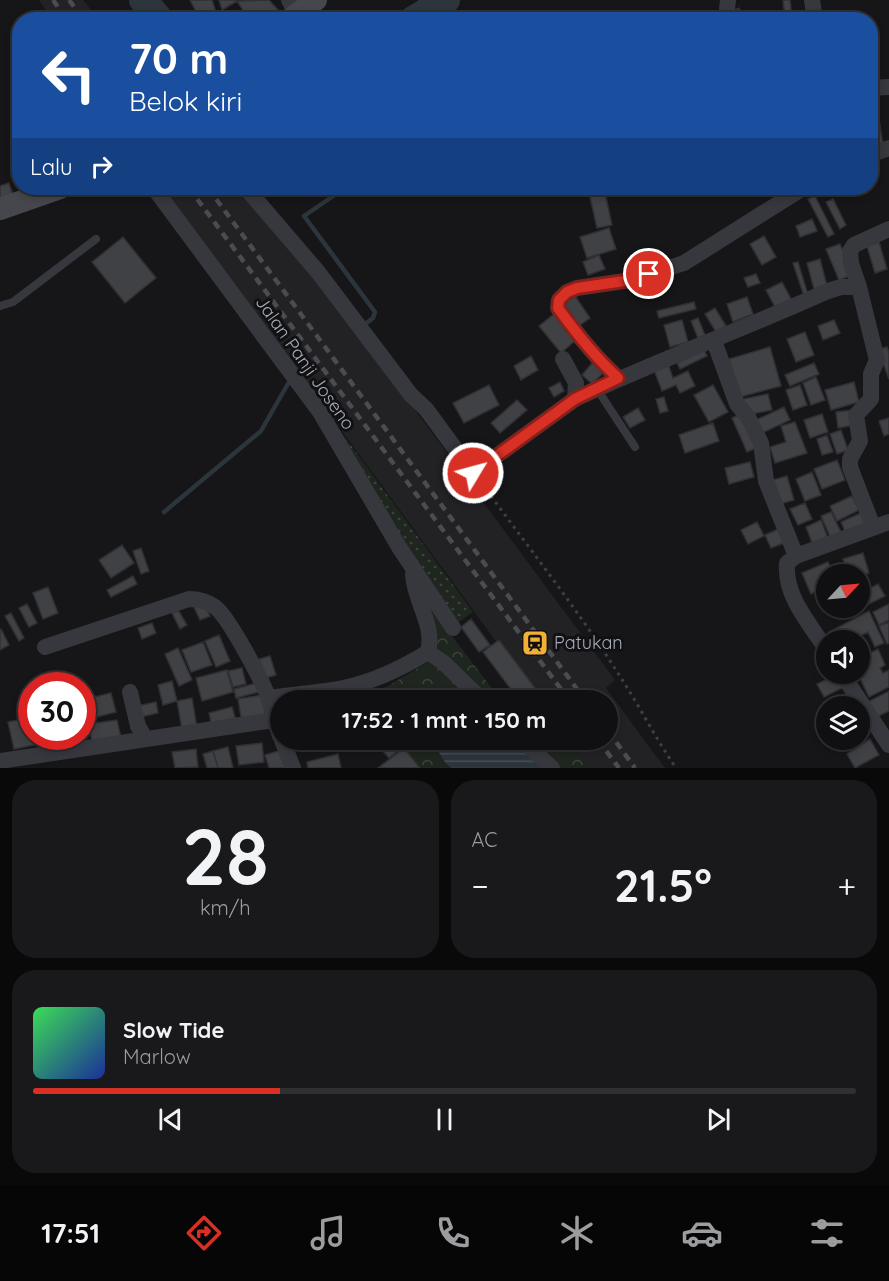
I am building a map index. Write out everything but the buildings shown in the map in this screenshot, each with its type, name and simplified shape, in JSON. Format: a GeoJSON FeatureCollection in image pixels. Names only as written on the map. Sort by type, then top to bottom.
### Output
{"type":"FeatureCollection","features":[{"type":"Feature","properties":{"kind":"main road"},"geometry":{"type":"LineString","coordinates":[[291,11],[316,0]]}},
{"type":"Feature","properties":{"kind":"main road"},"geometry":{"type":"LineString","coordinates":[[0,209],[40,195]]}},
{"type":"Feature","properties":{"kind":"street","name":"Jalan Panji Joseno"},"geometry":{"type":"LineString","coordinates":[[159,195],[320,412],[413,568],[453,628]]}},
{"type":"Feature","properties":{"kind":"street"},"geometry":{"type":"LineString","coordinates":[[252,195],[318,272],[411,395],[426,409],[473,473],[575,399],[597,388],[828,291],[841,286],[859,287]]}},
{"type":"Feature","properties":{"kind":"street"},"geometry":{"type":"LineString","coordinates":[[618,378],[601,362],[569,324],[558,308],[559,300],[567,292],[577,288],[631,280],[684,263],[792,195]]}},
{"type":"Feature","properties":{"kind":"street"},"geometry":{"type":"LineString","coordinates":[[816,634],[795,602],[786,574],[787,563],[796,556],[881,525],[850,467],[850,459],[860,441],[856,415],[871,399],[871,374],[877,360],[851,263],[850,251],[854,245],[889,229]]}},
{"type":"Feature","properties":{"kind":"street"},"geometry":{"type":"LineString","coordinates":[[714,340],[737,404],[748,417],[759,437],[764,456],[766,481],[796,556]]}},
{"type":"Feature","properties":{"kind":"street"},"geometry":{"type":"LineString","coordinates":[[563,359],[576,383],[575,399]]}},
{"type":"Feature","properties":{"kind":"street"},"geometry":{"type":"LineString","coordinates":[[269,698],[343,688],[368,681],[406,666],[428,652],[429,630],[413,582],[413,568]]}},
{"type":"Feature","properties":{"kind":"street"},"geometry":{"type":"LineString","coordinates":[[45,647],[189,599],[198,599],[217,608],[229,622],[270,702]]}},
{"type":"Feature","properties":{"kind":"street"},"geometry":{"type":"LineString","coordinates":[[428,652],[444,663],[472,690]]}},
{"type":"Feature","properties":{"kind":"street"},"geometry":{"type":"LineString","coordinates":[[849,684],[889,745]]}},
{"type":"Feature","properties":{"kind":"street"},"geometry":{"type":"LineString","coordinates":[[130,692],[138,726],[145,738]]}},
{"type":"Feature","properties":{"kind":"street"},"geometry":{"type":"LineString","coordinates":[[0,761],[270,721]]}},
{"type":"Feature","properties":{"kind":"street"},"geometry":{"type":"LineString","coordinates":[[286,750],[293,768]]}},
{"type":"Feature","properties":{"kind":"street"},"geometry":{"type":"LineString","coordinates":[[533,750],[552,768]]}},
{"type":"Feature","properties":{"kind":"lane"},"geometry":{"type":"LineString","coordinates":[[0,306],[13,302],[96,239]]}},
{"type":"Feature","properties":{"kind":"lane"},"geometry":{"type":"LineString","coordinates":[[597,388],[635,447]]}},
{"type":"Feature","properties":{"kind":"path"},"geometry":{"type":"LineString","coordinates":[[473,473],[567,599],[622,678],[676,768]]}},
{"type":"Feature","properties":{"kind":"shaded area"},"geometry":{"type":"Polygon","coordinates":[[[39,0],[83,0],[93,12],[47,12],[39,0]]]}},
{"type":"Feature","properties":{"kind":"shaded area"},"geometry":{"type":"Polygon","coordinates":[[[169,195],[244,195],[306,269],[407,399],[615,680],[606,688],[607,690],[532,690],[169,195]]]}},
{"type":"Feature","properties":{"kind":"shaded area"},"geometry":{"type":"Polygon","coordinates":[[[618,704],[665,768],[588,768],[574,750],[618,750],[618,704]]]}},
{"type":"Feature","properties":{"kind":"shaded area"},"geometry":{"type":"Polygon","coordinates":[[[437,750],[523,750],[540,768],[451,768],[437,750]]]}},
{"type":"Feature","properties":{"kind":"green space"},"geometry":{"type":"Polygon","coordinates":[[[320,403],[473,612],[456,624],[403,545],[320,403]]]}},
{"type":"Feature","properties":{"kind":"green space"},"geometry":{"type":"Polygon","coordinates":[[[428,605],[493,690],[379,690],[428,662],[437,668],[433,620],[428,605]]]}},
{"type":"Feature","properties":{"kind":"green space"},"geometry":{"type":"Polygon","coordinates":[[[405,750],[574,750],[588,768],[419,768],[405,750]]]}},
{"type":"Feature","properties":{"kind":"waterway"},"geometry":{"type":"LineString","coordinates":[[143,0],[153,12]]}},
{"type":"Feature","properties":{"kind":"waterway"},"geometry":{"type":"LineString","coordinates":[[426,12],[446,0]]}},
{"type":"Feature","properties":{"kind":"waterway"},"geometry":{"type":"LineString","coordinates":[[335,195],[304,216],[375,312],[373,318],[364,325]]}},
{"type":"Feature","properties":{"kind":"waterway"},"geometry":{"type":"LineString","coordinates":[[164,512],[261,431],[289,382]]}},
{"type":"Feature","properties":{"kind":"railway"},"geometry":{"type":"LineString","coordinates":[[53,0],[61,12]]}},
{"type":"Feature","properties":{"kind":"railway"},"geometry":{"type":"LineString","coordinates":[[69,0],[78,12]]}},
{"type":"Feature","properties":{"kind":"railway"},"geometry":{"type":"LineString","coordinates":[[194,195],[562,690]]}},
{"type":"Feature","properties":{"kind":"railway"},"geometry":{"type":"LineString","coordinates":[[213,195],[578,690]]}},
{"type":"Feature","properties":{"kind":"railway"},"geometry":{"type":"LineString","coordinates":[[618,745],[635,768]]}},
{"type":"Feature","properties":{"kind":"railway"},"geometry":{"type":"LineString","coordinates":[[606,750],[619,768]]}},
{"type":"Feature","properties":{"kind":"place","name":"Patukan"},"geometry":{"type":"Point","coordinates":[535,643]}},
{"type":"Feature","properties":{"kind":"route"},"geometry":{"type":"LineString","coordinates":[[473,473],[575,399],[618,378],[601,362],[569,324],[558,308],[559,300],[567,292],[577,288],[631,280],[649,274]]}}]}
